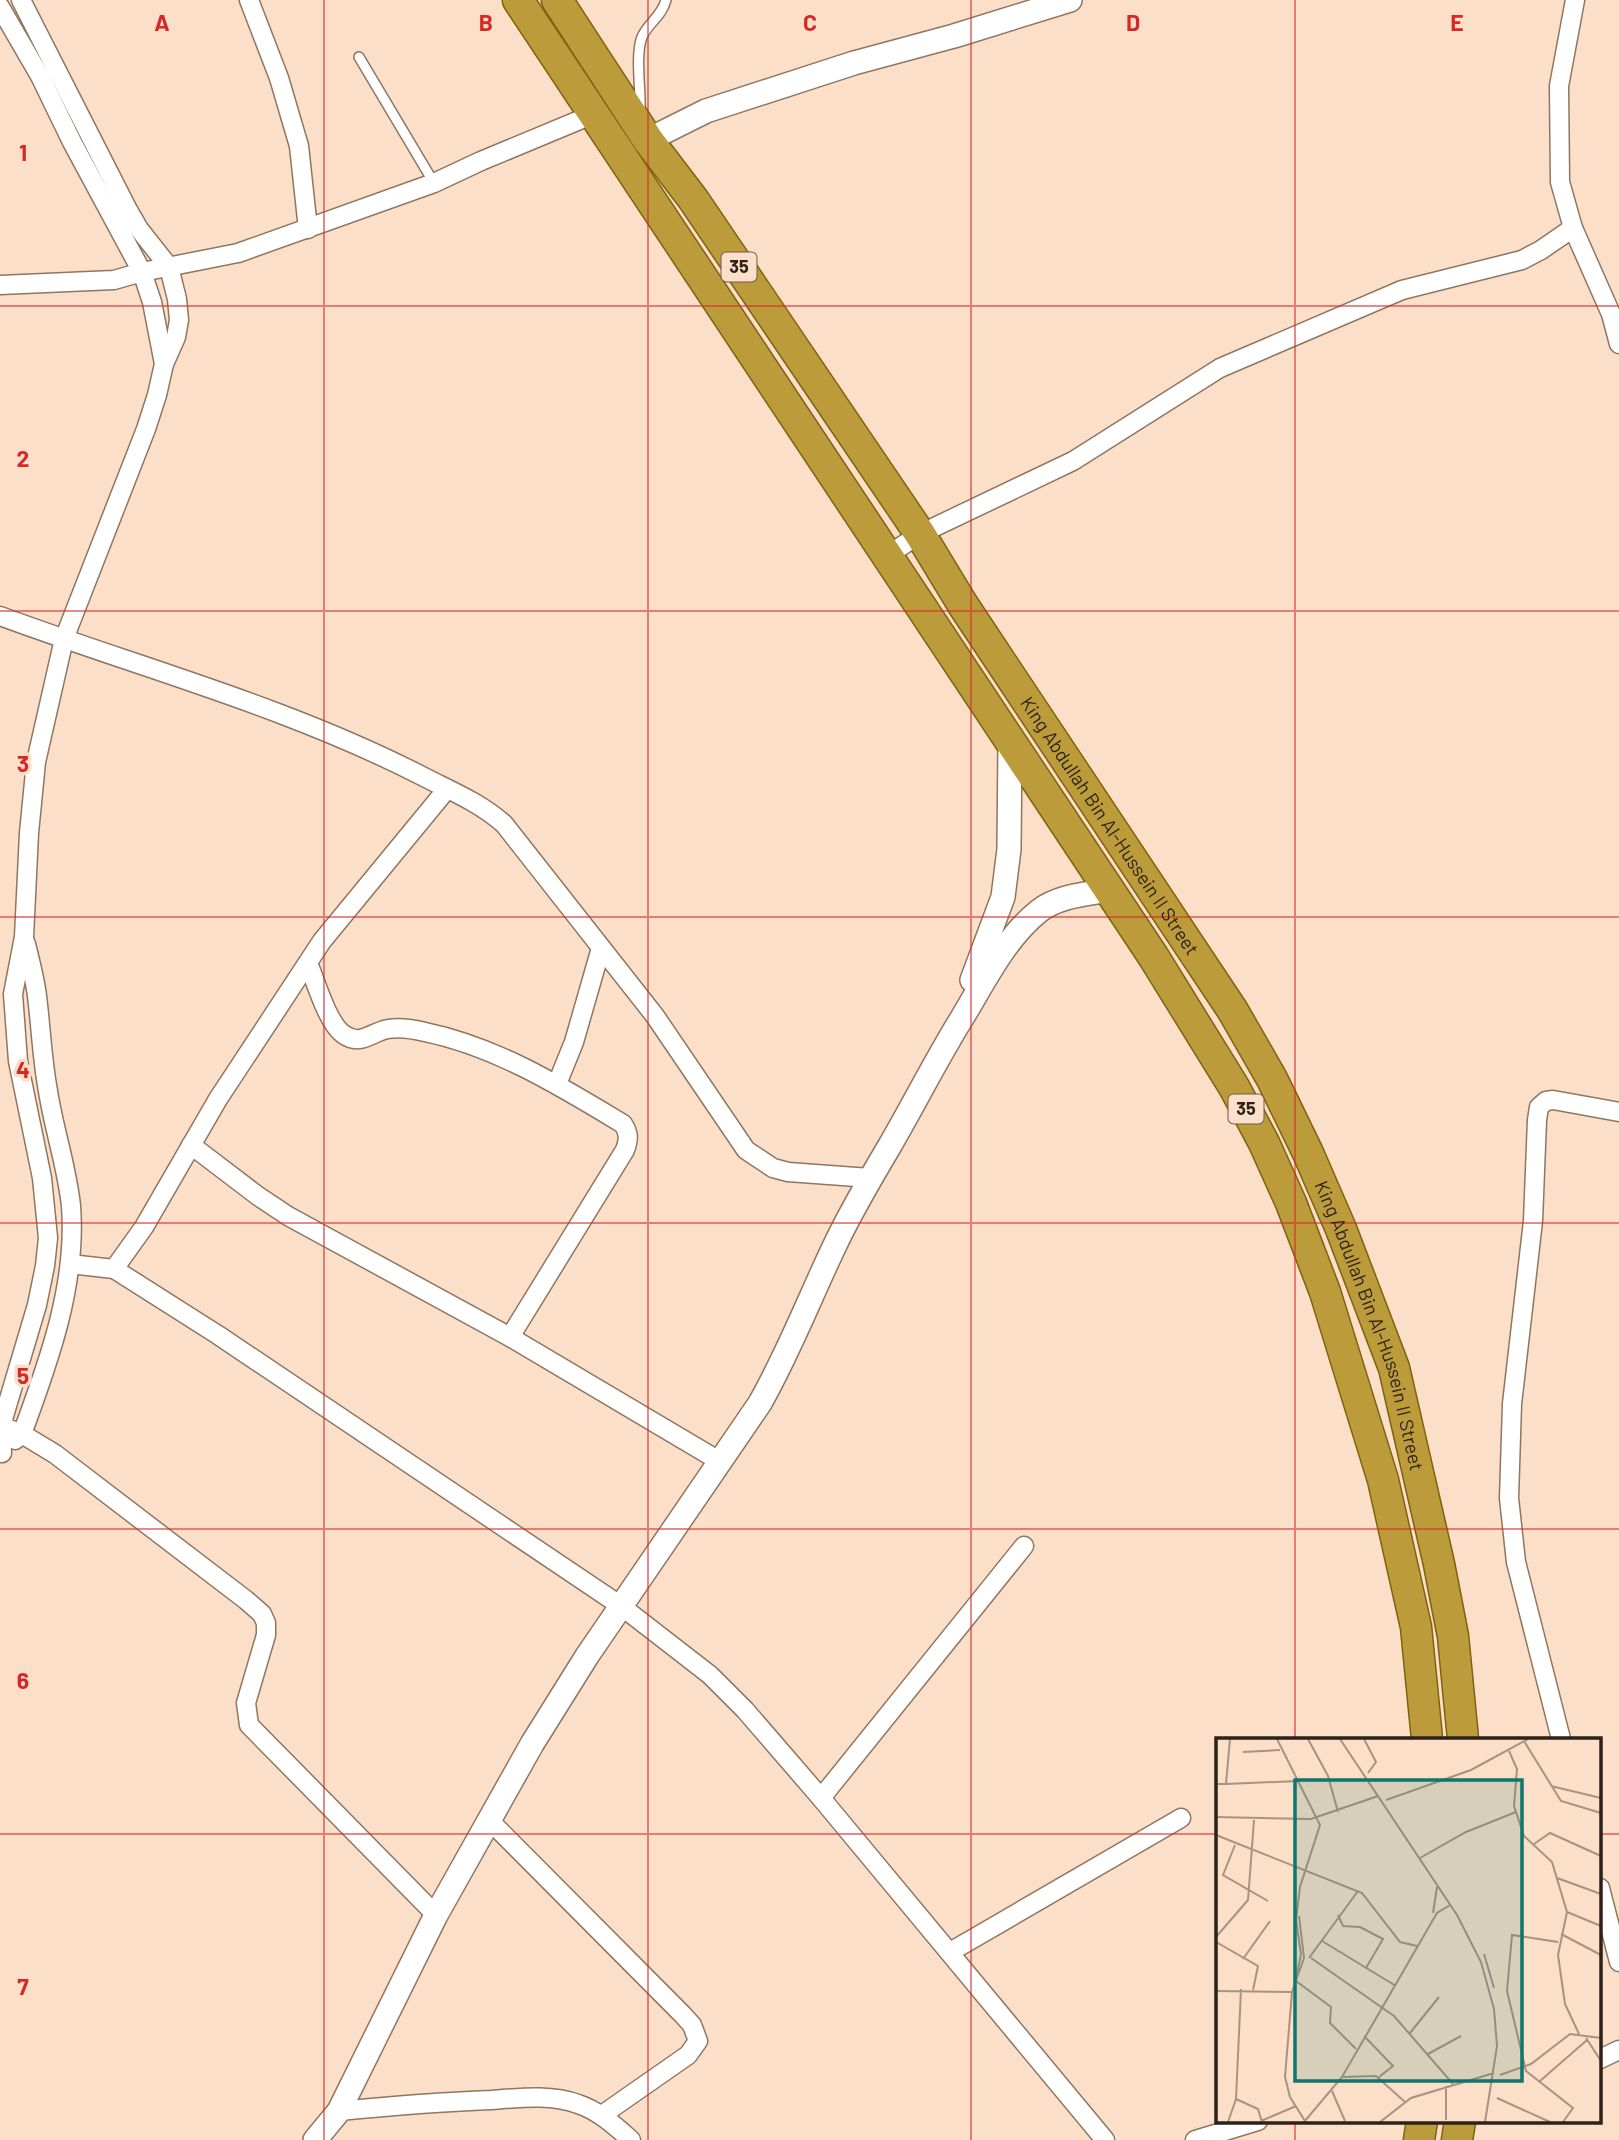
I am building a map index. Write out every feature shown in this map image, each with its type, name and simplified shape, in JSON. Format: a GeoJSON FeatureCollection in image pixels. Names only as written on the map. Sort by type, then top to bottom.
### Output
{"type":"FeatureCollection","features":[{"type":"Feature","properties":{"kind":"highway","name":"King Abdullah Bin Al-Hussein II Street"},"geometry":{"type":"LineString","coordinates":[[518,0],[1109,890],[1196,1024],[1264,1143],[1291,1203],[1325,1292],[1383,1480],[1416,1627],[1427,1738]]}},
{"type":"Feature","properties":{"kind":"highway","name":"King Abdullah Bin Al-Hussein II Street"},"geometry":{"type":"LineString","coordinates":[[557,0],[644,133],[701,210],[920,534],[963,605],[1233,1011],[1272,1079],[1341,1229],[1394,1368],[1440,1564],[1453,1636],[1463,1738]]}},
{"type":"Feature","properties":{"kind":"highway"},"geometry":{"type":"LineString","coordinates":[[1419,2140],[1422,2122]]}},
{"type":"Feature","properties":{"kind":"highway"},"geometry":{"type":"LineString","coordinates":[[1457,2140],[1460,2122]]}},
{"type":"Feature","properties":{"kind":"street"},"geometry":{"type":"LineString","coordinates":[[249,0],[279,78],[299,146],[309,229]]}},
{"type":"Feature","properties":{"kind":"street"},"geometry":{"type":"LineString","coordinates":[[644,133],[853,63],[954,36],[1070,0]]}},
{"type":"Feature","properties":{"kind":"street"},"geometry":{"type":"LineString","coordinates":[[1574,0],[1562,61],[1558,136],[1560,182],[1573,228],[1611,314],[1619,344]]}},
{"type":"Feature","properties":{"kind":"street"},"geometry":{"type":"LineString","coordinates":[[1,1455],[1,1426],[37,1305],[46,1266],[48,1238],[42,1178],[18,1061],[13,994],[24,937],[36,762],[64,639],[146,429],[179,320],[169,267],[139,229],[128,210],[22,2],[0,8],[40,76],[142,272],[152,302],[164,363]]}},
{"type":"Feature","properties":{"kind":"street"},"geometry":{"type":"LineString","coordinates":[[0,285],[114,280],[238,253],[434,183],[594,114]]}},
{"type":"Feature","properties":{"kind":"street"},"geometry":{"type":"LineString","coordinates":[[888,555],[920,534],[1073,461],[1220,368],[1402,290],[1522,260],[1573,228]]}},
{"type":"Feature","properties":{"kind":"street"},"geometry":{"type":"LineString","coordinates":[[0,615],[349,741],[476,802],[504,824],[680,1049],[746,1150],[773,1168],[788,1172],[870,1178]]}},
{"type":"Feature","properties":{"kind":"street"},"geometry":{"type":"LineString","coordinates":[[945,1045],[995,924],[1003,897],[1009,849],[1010,744]]}},
{"type":"Feature","properties":{"kind":"street"},"geometry":{"type":"LineString","coordinates":[[114,1269],[144,1227],[218,1099],[308,963],[340,918],[447,789]]}},
{"type":"Feature","properties":{"kind":"street"},"geometry":{"type":"LineString","coordinates":[[315,2140],[340,2111],[436,1915],[532,1744],[587,1656],[760,1403],[784,1360],[831,1255],[870,1178],[945,1045],[1009,943],[1026,922],[1042,909],[1064,899],[1109,890]]}},
{"type":"Feature","properties":{"kind":"street"},"geometry":{"type":"LineString","coordinates":[[1,1455],[22,1434],[52,1347],[69,1264],[71,1208],[48,1094],[38,1027],[37,995],[24,937]]}},
{"type":"Feature","properties":{"kind":"street"},"geometry":{"type":"LineString","coordinates":[[557,1084],[574,1042],[601,948]]}},
{"type":"Feature","properties":{"kind":"street"},"geometry":{"type":"LineString","coordinates":[[308,963],[331,1018],[346,1036],[360,1040],[387,1029],[426,1032],[508,1060],[557,1084],[623,1124],[629,1136],[628,1143],[510,1337]]}},
{"type":"Feature","properties":{"kind":"street"},"geometry":{"type":"LineString","coordinates":[[1561,1738],[1516,1562],[1509,1498],[1512,1404],[1533,1221],[1537,1120],[1539,1107],[1546,1101],[1553,1100],[1619,1112]]}},
{"type":"Feature","properties":{"kind":"street"},"geometry":{"type":"LineString","coordinates":[[191,1145],[288,1216],[510,1337],[721,1462]]}},
{"type":"Feature","properties":{"kind":"street"},"geometry":{"type":"LineString","coordinates":[[69,1264],[114,1269],[218,1335],[621,1606],[699,1666],[730,1695],[821,1798],[1105,2140]]}},
{"type":"Feature","properties":{"kind":"street"},"geometry":{"type":"LineString","coordinates":[[1,1426],[22,1434],[55,1454],[262,1614],[266,1623],[266,1635],[246,1703],[250,1725],[436,1915]]}},
{"type":"Feature","properties":{"kind":"street"},"geometry":{"type":"LineString","coordinates":[[821,1798],[1024,1546]]}},
{"type":"Feature","properties":{"kind":"street"},"geometry":{"type":"LineString","coordinates":[[950,1952],[1181,1818]]}},
{"type":"Feature","properties":{"kind":"street"},"geometry":{"type":"LineString","coordinates":[[490,1821],[683,2015],[696,2033],[698,2041],[688,2055],[602,2115]]}},
{"type":"Feature","properties":{"kind":"street"},"geometry":{"type":"LineString","coordinates":[[1602,1896],[1619,1962]]}},
{"type":"Feature","properties":{"kind":"street"},"geometry":{"type":"LineString","coordinates":[[1602,2058],[1619,2050]]}},
{"type":"Feature","properties":{"kind":"street"},"geometry":{"type":"LineString","coordinates":[[340,2111],[428,2102],[535,2098],[577,2103],[602,2115],[631,2140]]}},
{"type":"Feature","properties":{"kind":"street"},"geometry":{"type":"LineString","coordinates":[[1195,2140],[1255,2122]]}},
{"type":"Feature","properties":{"kind":"lane"},"geometry":{"type":"LineString","coordinates":[[644,133],[639,50],[642,38],[658,17],[666,0]]}},
{"type":"Feature","properties":{"kind":"lane"},"geometry":{"type":"LineString","coordinates":[[359,57],[434,183]]}}]}
